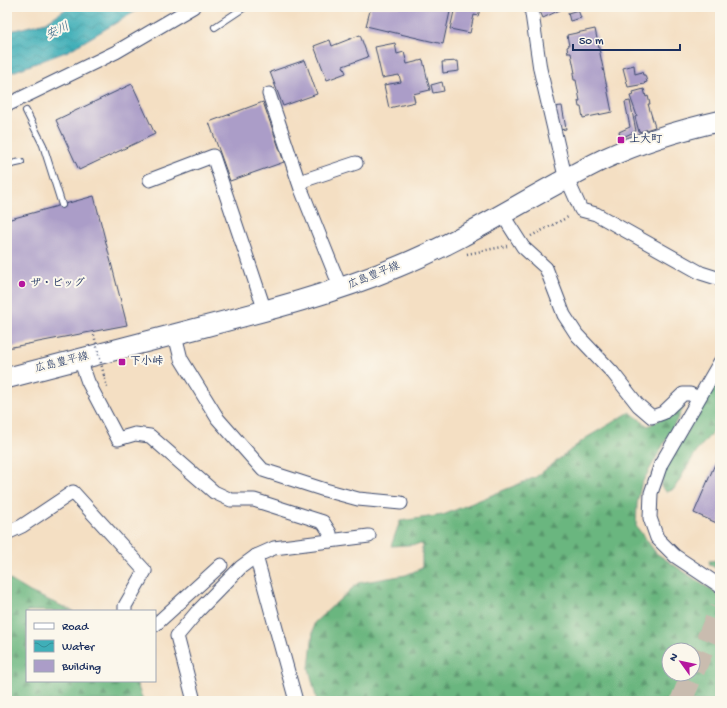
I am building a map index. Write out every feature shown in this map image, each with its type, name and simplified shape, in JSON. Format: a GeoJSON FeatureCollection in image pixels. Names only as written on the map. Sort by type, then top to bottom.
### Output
{"type":"FeatureCollection","features":[{"type":"Feature","properties":{"kind":"main road","name":"広島豊平線"},"geometry":{"type":"LineString","coordinates":[[7,378],[265,311],[341,289],[399,267],[463,235],[566,178],[605,159],[650,140],[691,127],[720,121]]}},
{"type":"Feature","properties":{"kind":"street"},"geometry":{"type":"LineString","coordinates":[[7,105],[116,52],[193,7]]}},
{"type":"Feature","properties":{"kind":"street"},"geometry":{"type":"LineString","coordinates":[[531,7],[540,69],[566,178],[581,210],[596,214],[687,266],[701,273],[720,279]]}},
{"type":"Feature","properties":{"kind":"street"},"geometry":{"type":"LineString","coordinates":[[269,94],[299,182],[341,289]]}},
{"type":"Feature","properties":{"kind":"street"},"geometry":{"type":"LineString","coordinates":[[150,180],[213,156],[265,311]]}},
{"type":"Feature","properties":{"kind":"street"},"geometry":{"type":"LineString","coordinates":[[299,182],[356,163]]}},
{"type":"Feature","properties":{"kind":"street"},"geometry":{"type":"LineString","coordinates":[[502,214],[523,247],[546,268],[564,315],[577,335],[613,373],[638,405],[652,417],[663,413],[683,394],[690,394],[698,398]]}},
{"type":"Feature","properties":{"kind":"street"},"geometry":{"type":"LineString","coordinates":[[175,334],[181,359],[218,418],[263,470],[358,499],[401,503]]}},
{"type":"Feature","properties":{"kind":"street"},"geometry":{"type":"LineString","coordinates":[[80,359],[88,382],[118,439],[135,434],[150,436],[214,492],[231,500],[254,500],[323,522],[330,533],[330,541]]}},
{"type":"Feature","properties":{"kind":"street"},"geometry":{"type":"LineString","coordinates":[[720,362],[661,464],[651,493],[650,518],[657,538],[675,556],[720,586]]}},
{"type":"Feature","properties":{"kind":"street"},"geometry":{"type":"LineString","coordinates":[[7,533],[22,526],[73,492],[145,571],[125,606],[126,610]]}},
{"type":"Feature","properties":{"kind":"street"},"geometry":{"type":"LineString","coordinates":[[194,701],[178,636],[197,612],[241,567],[256,556],[274,548],[369,536]]}},
{"type":"Feature","properties":{"kind":"street"},"geometry":{"type":"LineString","coordinates":[[256,556],[296,701]]}},
{"type":"Feature","properties":{"kind":"street"},"geometry":{"type":"LineString","coordinates":[[156,624],[221,565]]}},
{"type":"Feature","properties":{"kind":"lane"},"geometry":{"type":"LineString","coordinates":[[215,27],[245,7]]}},
{"type":"Feature","properties":{"kind":"lane"},"geometry":{"type":"LineString","coordinates":[[26,111],[43,145],[62,205]]}},
{"type":"Feature","properties":{"kind":"lane"},"geometry":{"type":"LineString","coordinates":[[7,165],[21,162]]}},
{"type":"Feature","properties":{"kind":"path"},"geometry":{"type":"LineString","coordinates":[[93,331],[104,375]]}},
{"type":"Feature","properties":{"kind":"green space"},"geometry":{"type":"Polygon","coordinates":[[[720,377],[720,423],[696,452],[674,489],[667,492],[661,487],[665,469],[720,377]]]}},
{"type":"Feature","properties":{"kind":"green space"},"geometry":{"type":"Polygon","coordinates":[[[684,407],[641,485],[637,504],[636,526],[656,553],[720,596],[720,701],[317,701],[309,668],[314,623],[358,583],[406,575],[422,568],[422,544],[391,546],[400,521],[443,515],[536,477],[586,438],[630,412],[648,426],[684,407]]]}},
{"type":"Feature","properties":{"kind":"green space"},"geometry":{"type":"Polygon","coordinates":[[[720,560],[720,570],[710,565],[709,561],[720,560]]]}},
{"type":"Feature","properties":{"kind":"green space"},"geometry":{"type":"Polygon","coordinates":[[[7,578],[30,592],[71,610],[26,610],[26,682],[136,682],[143,701],[7,701],[7,578]]]}},
{"type":"Feature","properties":{"kind":"water","name":"安川"},"geometry":{"type":"Polygon","coordinates":[[[69,7],[143,7],[68,51],[7,74],[7,32],[46,22],[69,7]]]}},
{"type":"Feature","properties":{"kind":"building"},"geometry":{"type":"Polygon","coordinates":[[[371,7],[451,7],[443,44],[366,26],[371,7]]]}},
{"type":"Feature","properties":{"kind":"building"},"geometry":{"type":"Polygon","coordinates":[[[455,7],[481,7],[478,16],[474,15],[470,33],[450,29],[455,7]]]}},
{"type":"Feature","properties":{"kind":"building"},"geometry":{"type":"Polygon","coordinates":[[[538,7],[561,7],[562,9],[543,18],[538,7]]]}},
{"type":"Feature","properties":{"kind":"building"},"geometry":{"type":"Polygon","coordinates":[[[578,10],[581,18],[570,21],[568,13],[578,10]]]}},
{"type":"Feature","properties":{"kind":"building"},"geometry":{"type":"Polygon","coordinates":[[[595,29],[612,112],[583,118],[581,107],[579,107],[578,101],[580,101],[576,80],[574,80],[573,73],[575,73],[571,53],[568,53],[567,47],[569,46],[567,35],[595,29]]]}},
{"type":"Feature","properties":{"kind":"building"},"geometry":{"type":"Polygon","coordinates":[[[360,35],[368,57],[343,66],[346,73],[327,80],[314,46],[330,40],[332,46],[360,35]]]}},
{"type":"Feature","properties":{"kind":"building"},"geometry":{"type":"Polygon","coordinates":[[[395,43],[397,54],[404,52],[407,64],[423,60],[430,90],[413,94],[415,102],[389,108],[384,85],[401,82],[399,75],[382,78],[375,47],[395,43]]]}},
{"type":"Feature","properties":{"kind":"building"},"geometry":{"type":"Polygon","coordinates":[[[305,60],[317,94],[283,106],[270,72],[305,60]]]}},
{"type":"Feature","properties":{"kind":"building"},"geometry":{"type":"Polygon","coordinates":[[[458,61],[459,71],[443,73],[442,62],[458,61]]]}},
{"type":"Feature","properties":{"kind":"building"},"geometry":{"type":"Polygon","coordinates":[[[634,65],[635,74],[642,72],[643,75],[645,75],[647,82],[644,83],[645,84],[628,87],[623,68],[634,65]]]}},
{"type":"Feature","properties":{"kind":"building"},"geometry":{"type":"Polygon","coordinates":[[[442,82],[444,91],[433,93],[431,85],[442,82]]]}},
{"type":"Feature","properties":{"kind":"building"},"geometry":{"type":"Polygon","coordinates":[[[132,84],[155,134],[79,170],[56,120],[132,84]]]}},
{"type":"Feature","properties":{"kind":"building"},"geometry":{"type":"Polygon","coordinates":[[[644,89],[646,97],[648,96],[650,104],[648,104],[655,127],[639,132],[635,117],[637,116],[630,96],[634,95],[633,92],[644,89]]]}},
{"type":"Feature","properties":{"kind":"building"},"geometry":{"type":"Polygon","coordinates":[[[630,101],[636,131],[621,138],[619,132],[630,127],[625,102],[630,101]]]}},
{"type":"Feature","properties":{"kind":"building"},"geometry":{"type":"Polygon","coordinates":[[[263,102],[284,162],[230,181],[209,122],[263,102]]]}},
{"type":"Feature","properties":{"kind":"building"},"geometry":{"type":"Polygon","coordinates":[[[562,106],[566,129],[558,130],[553,107],[562,106]]]}},
{"type":"Feature","properties":{"kind":"building"},"geometry":{"type":"Polygon","coordinates":[[[94,196],[127,325],[7,348],[7,220],[94,196]]]}},
{"type":"Feature","properties":{"kind":"building"},"geometry":{"type":"Polygon","coordinates":[[[715,464],[720,466],[719,524],[694,513],[715,464]]]}},
{"type":"Feature","properties":{"kind":"tunnel"},"geometry":{"type":"LineString","coordinates":[[681,701],[720,609]]}},
{"type":"Feature","properties":{"kind":"place","name":"上大町"},"geometry":{"type":"Point","coordinates":[621,140]}},
{"type":"Feature","properties":{"kind":"place","name":"ザ・ビッグ"},"geometry":{"type":"Point","coordinates":[22,284]}},
{"type":"Feature","properties":{"kind":"place","name":"下小峠"},"geometry":{"type":"Point","coordinates":[122,362]}}]}
